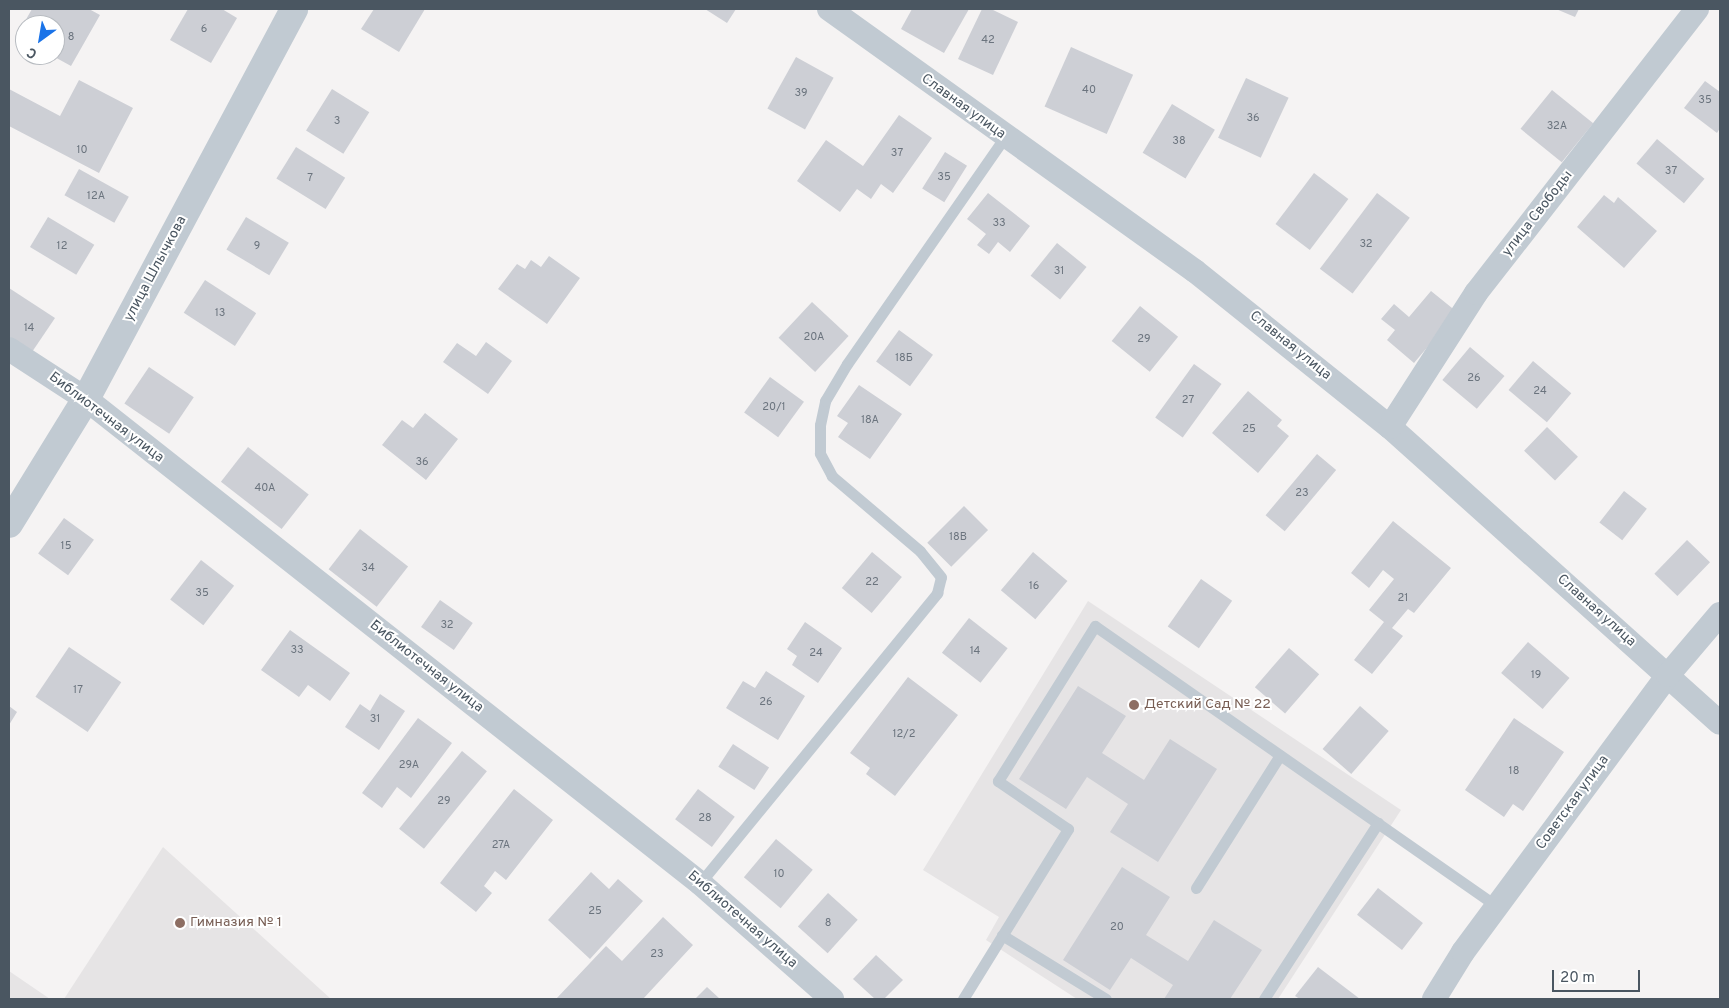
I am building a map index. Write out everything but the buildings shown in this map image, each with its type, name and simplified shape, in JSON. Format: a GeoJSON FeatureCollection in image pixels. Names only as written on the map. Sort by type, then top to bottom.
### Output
{"type":"FeatureCollection","features":[{"type":"Feature","properties":{"kind":"street","name":"улица Шлычкова"},"geometry":{"type":"LineString","coordinates":[[9,524],[86,399],[294,9]]}},
{"type":"Feature","properties":{"kind":"street","name":"Славная улица"},"geometry":{"type":"LineString","coordinates":[[829,9],[1004,137],[1195,271],[1390,427],[1720,723]]}},
{"type":"Feature","properties":{"kind":"street","name":"улица Свободы"},"geometry":{"type":"LineString","coordinates":[[1390,427],[1476,293],[1698,9]]}},
{"type":"Feature","properties":{"kind":"street","name":"Библиотечная улица"},"geometry":{"type":"LineString","coordinates":[[9,349],[86,399],[700,883],[832,999]]}},
{"type":"Feature","properties":{"kind":"street","name":"Советская улица"},"geometry":{"type":"LineString","coordinates":[[1434,999],[1497,906],[1668,675],[1720,614]]}},
{"type":"Feature","properties":{"kind":"lane"},"geometry":{"type":"LineString","coordinates":[[700,883],[937,593],[941,577],[920,551],[832,476],[820,453],[820,425],[825,401],[847,364],[1004,137]]}},
{"type":"Feature","properties":{"kind":"lane"},"geometry":{"type":"LineString","coordinates":[[963,999],[1068,829],[998,781],[1094,626],[1497,906]]}},
{"type":"Feature","properties":{"kind":"lane"},"geometry":{"type":"LineString","coordinates":[[1196,888],[1280,755]]}},
{"type":"Feature","properties":{"kind":"lane"},"geometry":{"type":"LineString","coordinates":[[1264,999],[1378,823]]}},
{"type":"Feature","properties":{"kind":"lane"},"geometry":{"type":"LineString","coordinates":[[1002,935],[1106,999]]}},
{"type":"Feature","properties":{"kind":"shaded area","name":"Детский Сад № 22"},"geometry":{"type":"Polygon","coordinates":[[[1088,601],[1401,810],[1278,999],[1077,999],[986,940],[999,917],[923,870],[1088,601]]]}},
{"type":"Feature","properties":{"kind":"shaded area","name":"Гимназия № 1"},"geometry":{"type":"Polygon","coordinates":[[[163,847],[331,999],[64,999],[163,847]]]}},
{"type":"Feature","properties":{"kind":"shaded area"},"geometry":{"type":"Polygon","coordinates":[[[9,971],[50,999],[9,999],[9,971]]]}},
{"type":"Feature","properties":{"kind":"place","name":"Детский Сад № 22"},"geometry":{"type":"Point","coordinates":[1134,705]}},
{"type":"Feature","properties":{"kind":"place","name":"Гимназия № 1"},"geometry":{"type":"Point","coordinates":[180,923]}}]}
